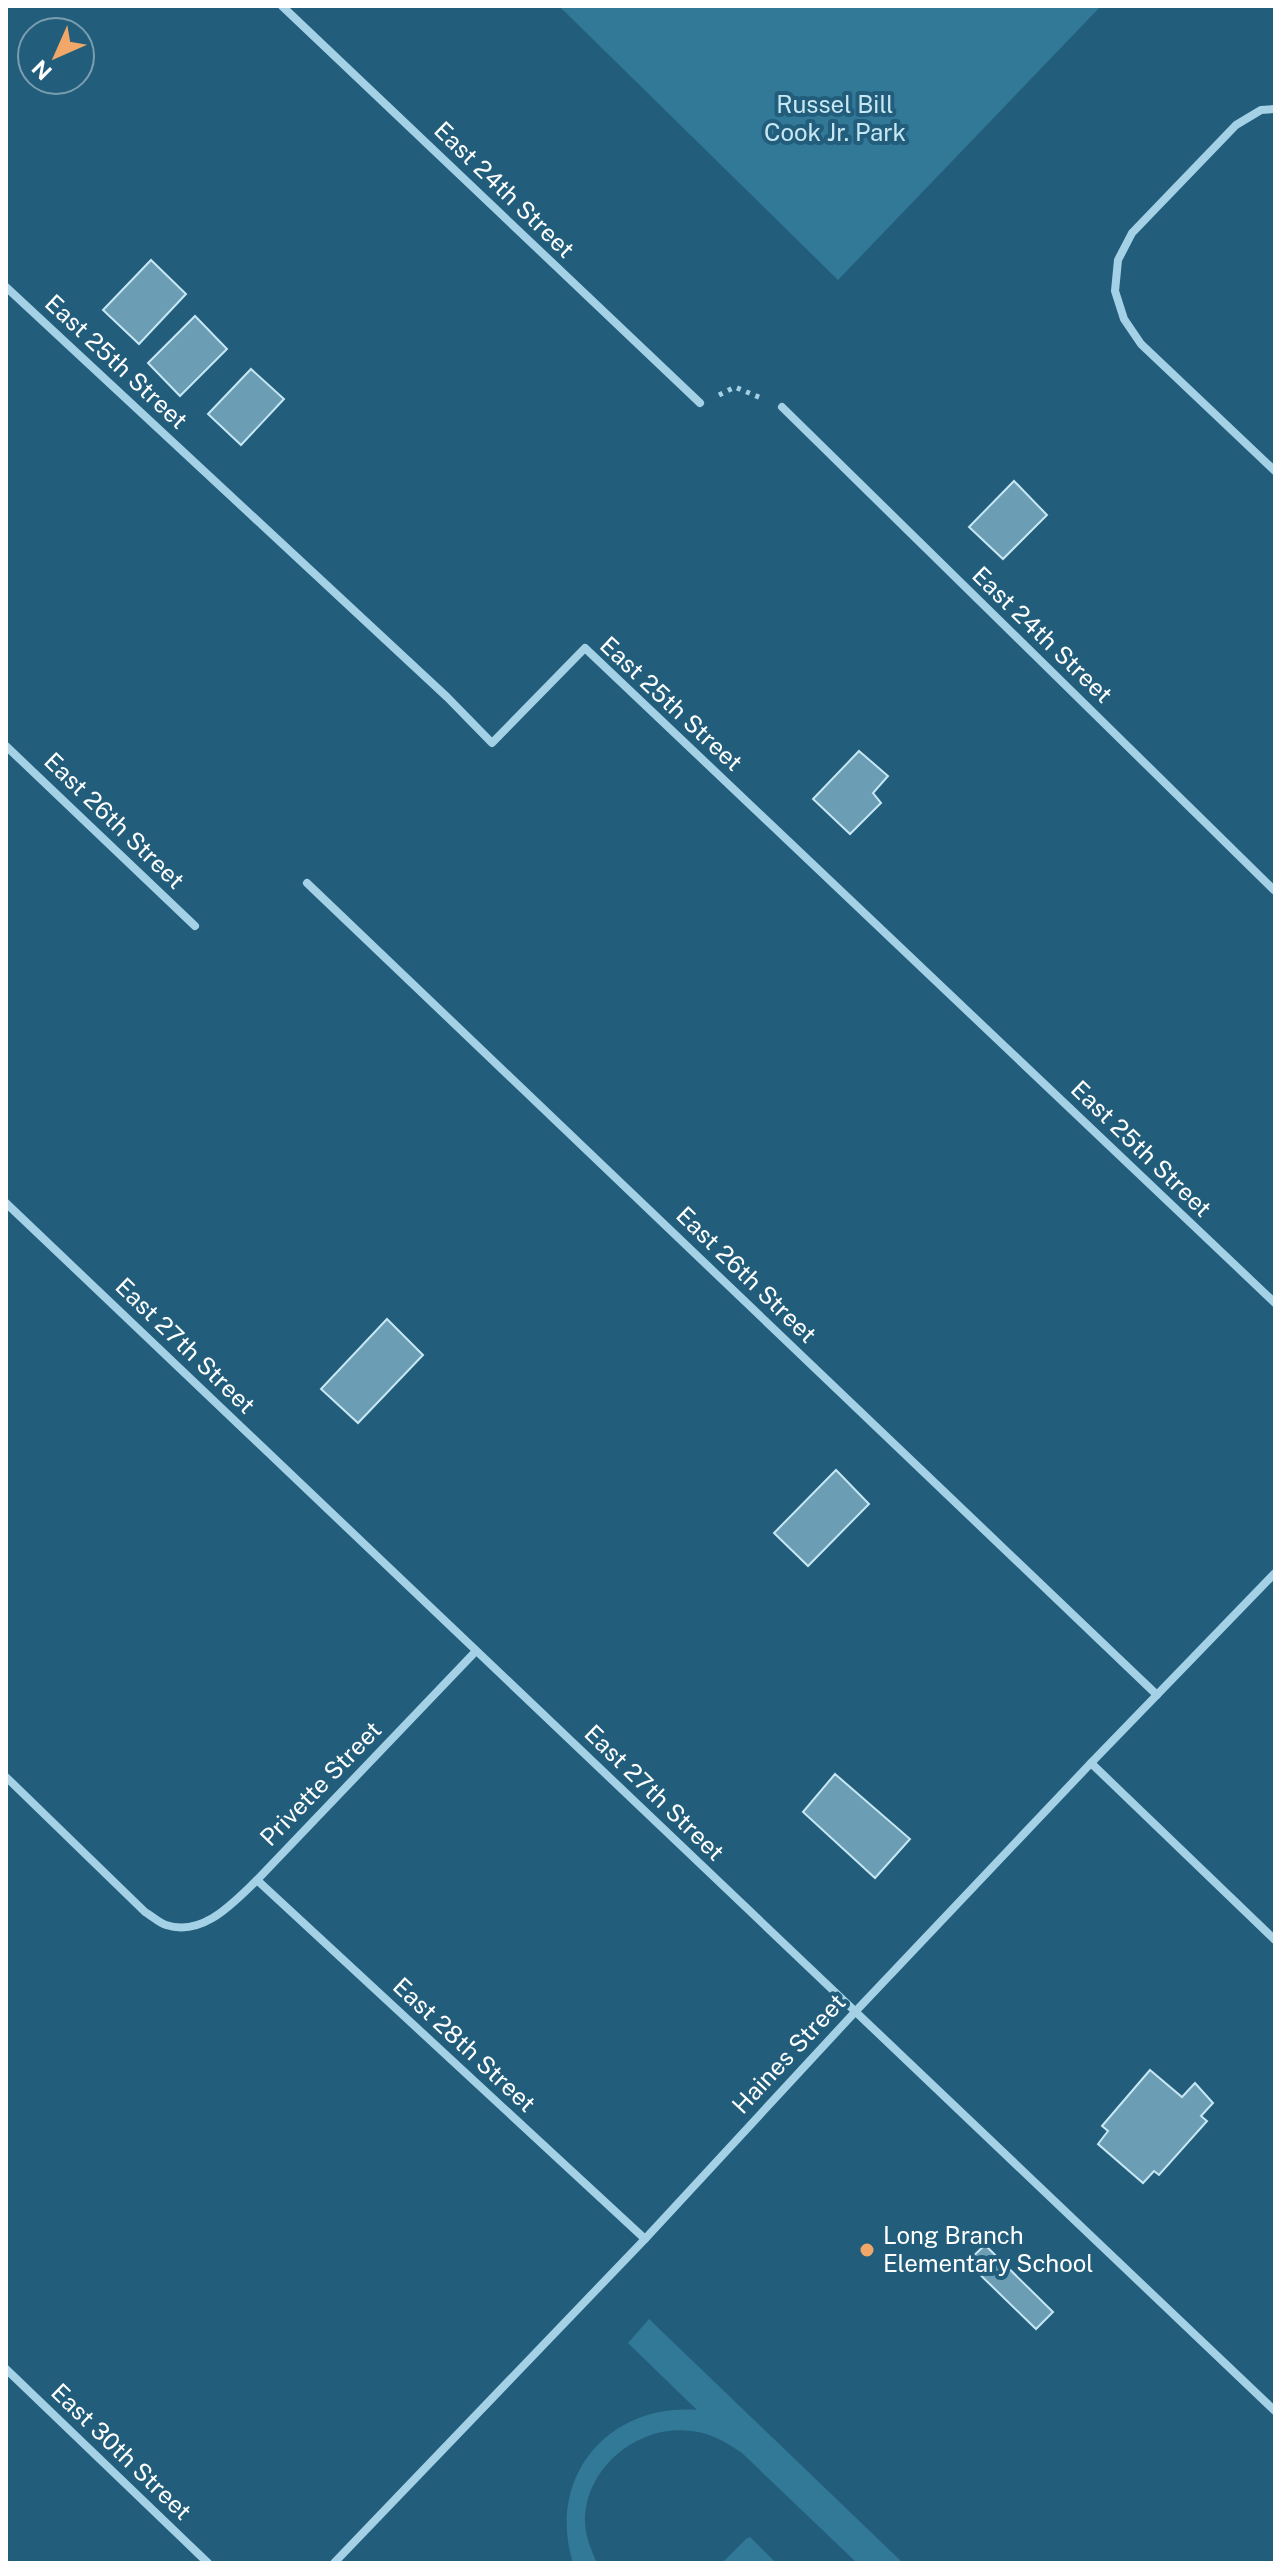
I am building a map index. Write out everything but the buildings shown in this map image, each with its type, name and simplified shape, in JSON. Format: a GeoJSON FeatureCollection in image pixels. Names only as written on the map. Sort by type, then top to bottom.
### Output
{"type":"FeatureCollection","features":[{"type":"Feature","properties":{"kind":"street","name":"East 24th Street"},"geometry":{"type":"LineString","coordinates":[[282,6],[700,403]]}},
{"type":"Feature","properties":{"kind":"street"},"geometry":{"type":"LineString","coordinates":[[1275,109],[1261,110],[1236,125],[1132,233],[1118,260],[1115,291],[1124,319],[1141,344],[1275,471]]}},
{"type":"Feature","properties":{"kind":"street","name":"East 25th Street"},"geometry":{"type":"LineString","coordinates":[[6,287],[447,697],[492,743],[585,648],[1275,1303]]}},
{"type":"Feature","properties":{"kind":"street","name":"East 24th Street"},"geometry":{"type":"LineString","coordinates":[[782,407],[1275,891]]}},
{"type":"Feature","properties":{"kind":"street","name":"East 26th Street"},"geometry":{"type":"LineString","coordinates":[[6,746],[195,926]]}},
{"type":"Feature","properties":{"kind":"street","name":"East 26th Street"},"geometry":{"type":"LineString","coordinates":[[307,883],[1157,1695]]}},
{"type":"Feature","properties":{"kind":"street","name":"East 27th Street"},"geometry":{"type":"LineString","coordinates":[[6,1203],[1275,2411]]}},
{"type":"Feature","properties":{"kind":"street","name":"Haines Street"},"geometry":{"type":"LineString","coordinates":[[334,2563],[645,2239],[1091,1763],[1275,1573]]}},
{"type":"Feature","properties":{"kind":"street","name":"Privette Street"},"geometry":{"type":"LineString","coordinates":[[6,1777],[145,1912],[164,1925],[184,1929],[226,1910],[476,1651]]}},
{"type":"Feature","properties":{"kind":"street"},"geometry":{"type":"LineString","coordinates":[[1091,1763],[1275,1940]]}},
{"type":"Feature","properties":{"kind":"street","name":"East 28th Street"},"geometry":{"type":"LineString","coordinates":[[257,1880],[645,2239]]}},
{"type":"Feature","properties":{"kind":"street","name":"East 30th Street"},"geometry":{"type":"LineString","coordinates":[[6,2369],[208,2563]]}},
{"type":"Feature","properties":{"kind":"path"},"geometry":{"type":"LineString","coordinates":[[700,403],[735,387],[782,407]]}},
{"type":"Feature","properties":{"kind":"green space","name":"Russel Bill Cook Jr. Park"},"geometry":{"type":"Polygon","coordinates":[[[559,6],[1101,6],[838,280],[559,6]]]}},
{"type":"Feature","properties":{"kind":"green space"},"geometry":{"type":"Polygon","coordinates":[[[649,2319],[903,2563],[857,2563],[742,2453],[705,2434],[672,2431],[635,2442],[618,2453],[605,2467],[587,2501],[585,2521],[587,2537],[597,2563],[573,2563],[567,2531],[569,2502],[577,2475],[592,2452],[612,2433],[637,2419],[665,2411],[697,2410],[628,2343],[649,2319]]]}},
{"type":"Feature","properties":{"kind":"green space"},"geometry":{"type":"Polygon","coordinates":[[[750,2537],[776,2563],[722,2563],[746,2539],[750,2537]]]}},
{"type":"Feature","properties":{"kind":"place","name":"Long Branch Elementary School"},"geometry":{"type":"Point","coordinates":[867,2250]}}]}
